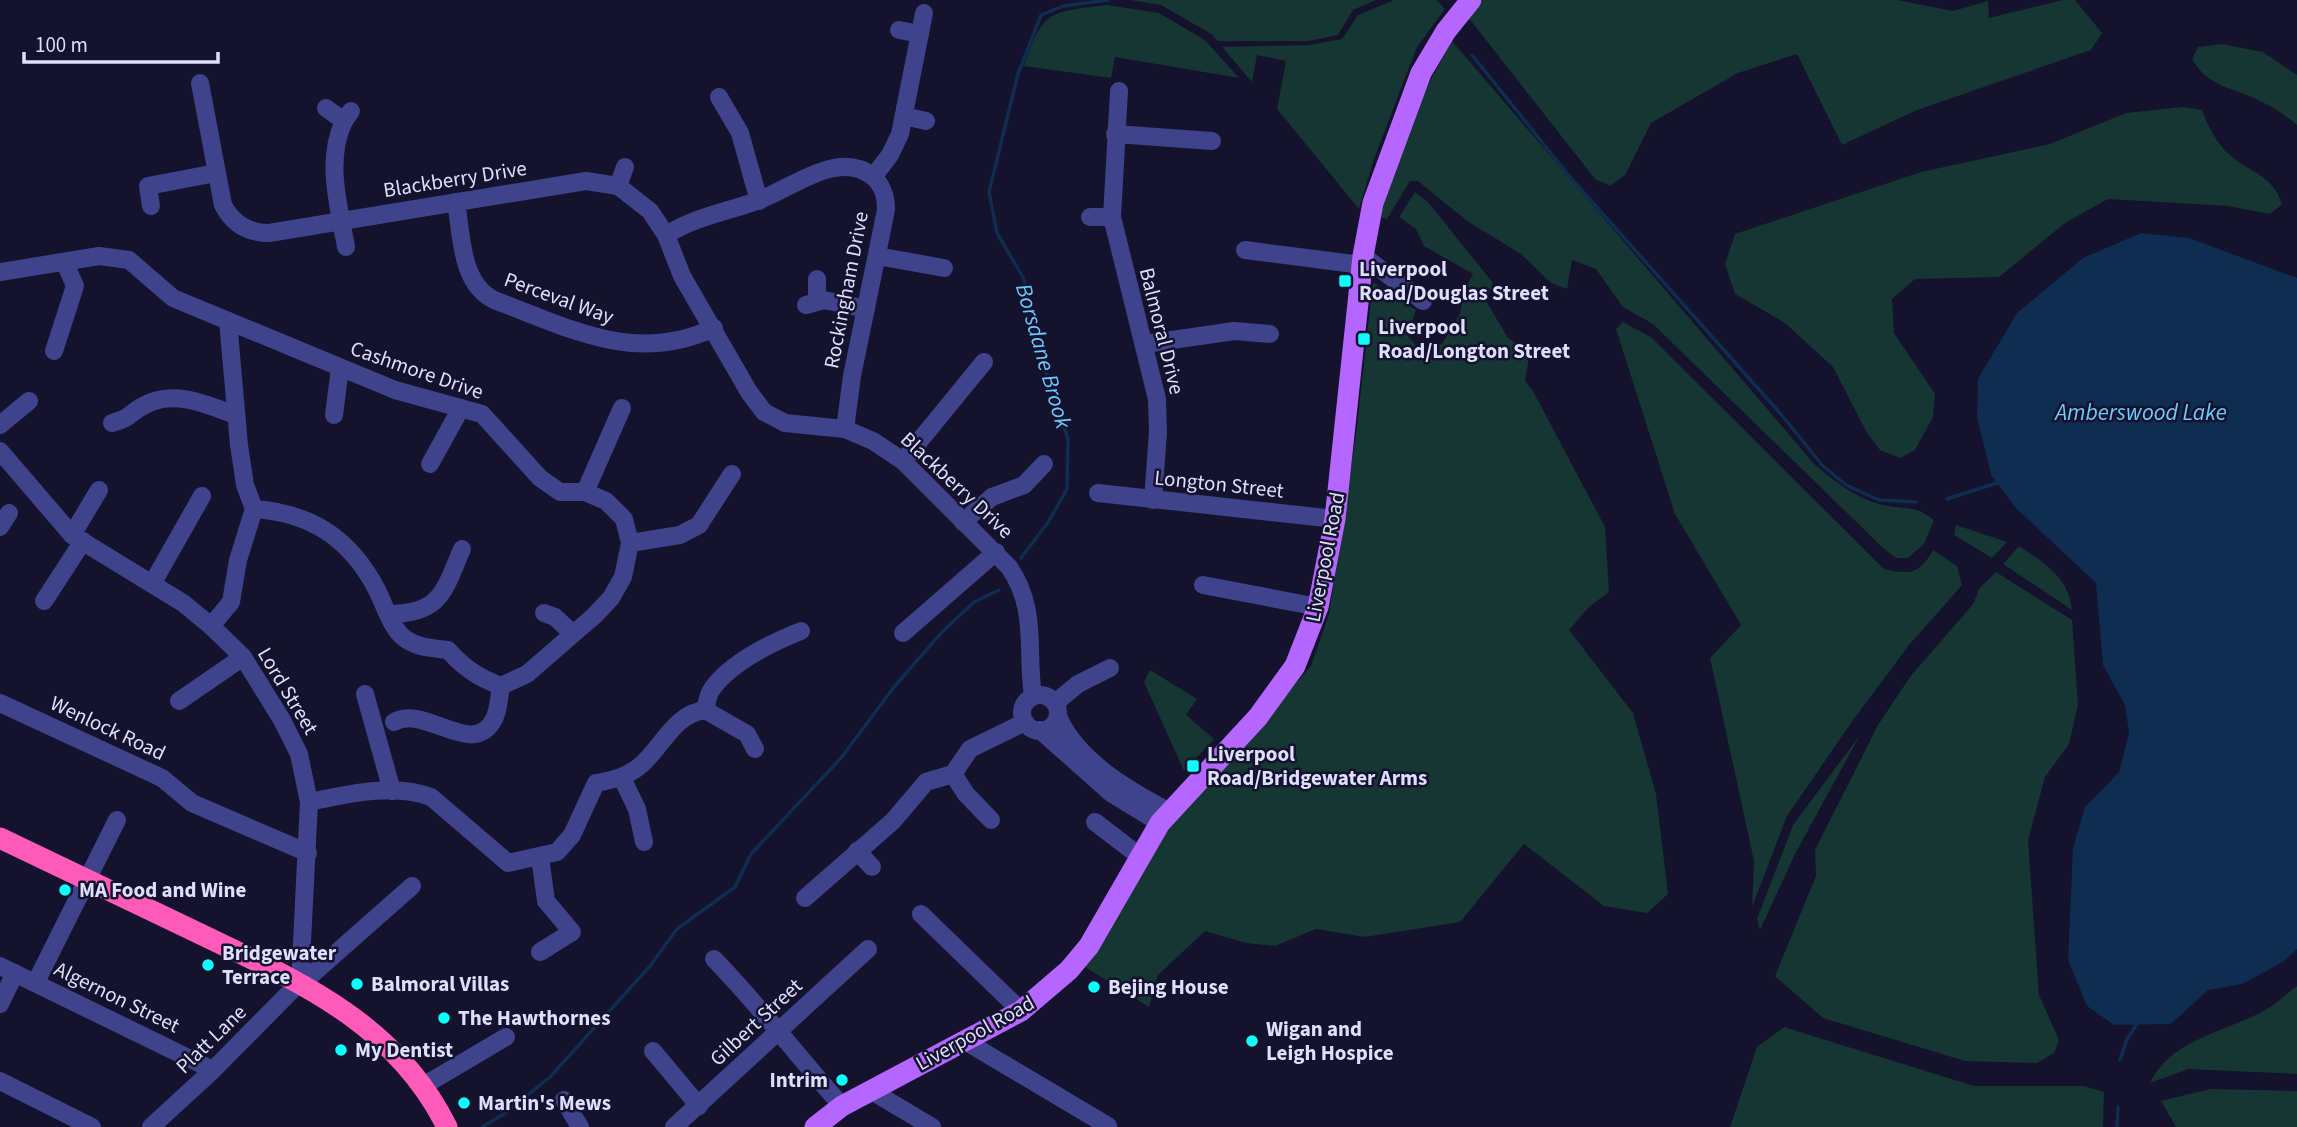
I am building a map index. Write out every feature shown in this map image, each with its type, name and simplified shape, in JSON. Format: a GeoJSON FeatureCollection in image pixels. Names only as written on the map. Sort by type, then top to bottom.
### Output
{"type":"FeatureCollection","features":[{"type":"Feature","properties":{"kind":"highway"},"geometry":{"type":"LineString","coordinates":[[0,838],[300,982],[352,1016],[423,1086],[447,1127]]}},
{"type":"Feature","properties":{"kind":"main road","name":"Liverpool Road"},"geometry":{"type":"LineString","coordinates":[[815,1127],[842,1106],[870,1090],[1021,1011],[1069,971],[1089,946],[1138,855],[1164,817],[1270,702],[1303,651],[1318,607],[1335,519],[1362,260],[1373,203],[1410,97],[1432,53],[1471,0]]}},
{"type":"Feature","properties":{"kind":"street"},"geometry":{"type":"LineString","coordinates":[[666,234],[691,221],[759,201],[837,167],[859,168],[873,177],[895,148],[924,13]]}},
{"type":"Feature","properties":{"kind":"street"},"geometry":{"type":"LineString","coordinates":[[898,30],[920,34]]}},
{"type":"Feature","properties":{"kind":"street","name":"Blackberry Drive"},"geometry":{"type":"LineString","coordinates":[[201,80],[216,173],[227,212],[250,231],[269,233],[586,181],[618,186],[641,201],[666,234],[682,276],[753,399],[770,417],[794,425],[845,429],[873,441],[903,461],[996,552],[1020,582],[1029,608],[1033,696]]}},
{"type":"Feature","properties":{"kind":"street","name":"Balmoral Drive"},"geometry":{"type":"LineString","coordinates":[[1119,91],[1112,217],[1154,380],[1158,416],[1153,500]]}},
{"type":"Feature","properties":{"kind":"street"},"geometry":{"type":"LineString","coordinates":[[718,96],[740,134],[759,201]]}},
{"type":"Feature","properties":{"kind":"street"},"geometry":{"type":"LineString","coordinates":[[326,108],[348,116],[336,143],[334,165],[346,247]]}},
{"type":"Feature","properties":{"kind":"street"},"geometry":{"type":"LineString","coordinates":[[904,116],[926,121]]}},
{"type":"Feature","properties":{"kind":"street"},"geometry":{"type":"LineString","coordinates":[[1115,134],[1212,141]]}},
{"type":"Feature","properties":{"kind":"street"},"geometry":{"type":"LineString","coordinates":[[618,186],[625,167]]}},
{"type":"Feature","properties":{"kind":"street"},"geometry":{"type":"LineString","coordinates":[[151,206],[142,187],[216,173]]}},
{"type":"Feature","properties":{"kind":"street","name":"Rockingham Drive"},"geometry":{"type":"LineString","coordinates":[[845,429],[886,202],[881,187],[873,177]]}},
{"type":"Feature","properties":{"kind":"street","name":"Perceval Way"},"geometry":{"type":"LineString","coordinates":[[456,202],[470,288],[494,300],[614,342],[679,342],[714,328]]}},
{"type":"Feature","properties":{"kind":"street"},"geometry":{"type":"LineString","coordinates":[[1090,217],[1112,217]]}},
{"type":"Feature","properties":{"kind":"street"},"geometry":{"type":"LineString","coordinates":[[1245,250],[1362,260],[1423,301]]}},
{"type":"Feature","properties":{"kind":"street","name":"Cashmore Drive"},"geometry":{"type":"LineString","coordinates":[[0,272],[99,256],[129,260],[173,298],[395,390],[482,414],[517,456],[540,478],[560,492],[585,492],[606,501],[624,519],[630,543]]}},
{"type":"Feature","properties":{"kind":"street"},"geometry":{"type":"LineString","coordinates":[[877,256],[944,268]]}},
{"type":"Feature","properties":{"kind":"street"},"geometry":{"type":"LineString","coordinates":[[54,351],[75,286],[65,263]]}},
{"type":"Feature","properties":{"kind":"street"},"geometry":{"type":"LineString","coordinates":[[817,279],[811,302],[866,309]]}},
{"type":"Feature","properties":{"kind":"street"},"geometry":{"type":"LineString","coordinates":[[211,626],[231,602],[238,560],[254,509],[245,485],[235,415],[228,321]]}},
{"type":"Feature","properties":{"kind":"street"},"geometry":{"type":"LineString","coordinates":[[1145,344],[1234,331],[1270,334]]}},
{"type":"Feature","properties":{"kind":"street"},"geometry":{"type":"LineString","coordinates":[[903,461],[984,362]]}},
{"type":"Feature","properties":{"kind":"street"},"geometry":{"type":"LineString","coordinates":[[334,415],[340,368]]}},
{"type":"Feature","properties":{"kind":"street"},"geometry":{"type":"LineString","coordinates":[[112,423],[130,419],[144,405],[165,399],[194,400],[235,415]]}},
{"type":"Feature","properties":{"kind":"street"},"geometry":{"type":"LineString","coordinates":[[0,425],[29,401]]}},
{"type":"Feature","properties":{"kind":"street"},"geometry":{"type":"LineString","coordinates":[[430,464],[461,408]]}},
{"type":"Feature","properties":{"kind":"street"},"geometry":{"type":"LineString","coordinates":[[585,492],[622,408]]}},
{"type":"Feature","properties":{"kind":"street","name":"Lord Street"},"geometry":{"type":"LineString","coordinates":[[0,451],[78,538],[152,584],[211,626],[243,657],[299,754],[309,802],[300,982]]}},
{"type":"Feature","properties":{"kind":"street"},"geometry":{"type":"LineString","coordinates":[[963,522],[992,497],[1024,485],[1044,464]]}},
{"type":"Feature","properties":{"kind":"street"},"geometry":{"type":"LineString","coordinates":[[254,509],[280,510],[314,522],[339,540],[368,574],[401,636],[418,647],[448,650],[462,666],[481,679],[501,686],[527,674],[611,598],[623,577],[630,543],[680,535],[699,525],[732,474]]}},
{"type":"Feature","properties":{"kind":"street"},"geometry":{"type":"LineString","coordinates":[[44,601],[78,538],[99,490]]}},
{"type":"Feature","properties":{"kind":"street","name":"Longton Street"},"geometry":{"type":"LineString","coordinates":[[1098,493],[1335,519]]}},
{"type":"Feature","properties":{"kind":"street"},"geometry":{"type":"LineString","coordinates":[[152,584],[202,496]]}},
{"type":"Feature","properties":{"kind":"street"},"geometry":{"type":"LineString","coordinates":[[389,614],[414,614],[441,597],[462,549]]}},
{"type":"Feature","properties":{"kind":"street"},"geometry":{"type":"LineString","coordinates":[[903,633],[996,552]]}},
{"type":"Feature","properties":{"kind":"street"},"geometry":{"type":"LineString","coordinates":[[1203,585],[1318,607]]}},
{"type":"Feature","properties":{"kind":"street"},"geometry":{"type":"LineString","coordinates":[[544,613],[555,617],[572,633]]}},
{"type":"Feature","properties":{"kind":"street"},"geometry":{"type":"LineString","coordinates":[[705,710],[711,689],[730,672],[760,651],[801,631]]}},
{"type":"Feature","properties":{"kind":"street"},"geometry":{"type":"LineString","coordinates":[[179,701],[243,657]]}},
{"type":"Feature","properties":{"kind":"street"},"geometry":{"type":"LineString","coordinates":[[806,898],[893,821],[926,782],[953,774],[970,749],[1032,726],[1054,725],[1057,709],[1078,684],[1110,668]]}},
{"type":"Feature","properties":{"kind":"street"},"geometry":{"type":"LineString","coordinates":[[394,722],[405,715],[432,721],[457,735],[479,733],[494,719],[501,686]]}},
{"type":"Feature","properties":{"kind":"street"},"geometry":{"type":"LineString","coordinates":[[365,694],[392,791]]}},
{"type":"Feature","properties":{"kind":"street"},"geometry":{"type":"LineString","coordinates":[[1033,696],[1048,696],[1068,734],[1100,765],[1164,817],[1111,793],[1032,726],[1023,710],[1033,696]]}},
{"type":"Feature","properties":{"kind":"street","name":"Wenlock Road"},"geometry":{"type":"LineString","coordinates":[[0,703],[162,778],[192,803],[308,853]]}},
{"type":"Feature","properties":{"kind":"street"},"geometry":{"type":"LineString","coordinates":[[309,802],[360,791],[419,793],[431,797],[508,863],[557,852],[572,835],[596,783],[622,778],[640,765],[678,721],[692,711],[705,710],[747,734],[755,749]]}},
{"type":"Feature","properties":{"kind":"street"},"geometry":{"type":"LineString","coordinates":[[953,774],[966,794],[991,820]]}},
{"type":"Feature","properties":{"kind":"street"},"geometry":{"type":"LineString","coordinates":[[622,778],[637,810],[645,842]]}},
{"type":"Feature","properties":{"kind":"street"},"geometry":{"type":"LineString","coordinates":[[36,982],[117,820]]}},
{"type":"Feature","properties":{"kind":"street"},"geometry":{"type":"LineString","coordinates":[[1095,822],[1138,855]]}},
{"type":"Feature","properties":{"kind":"street"},"geometry":{"type":"LineString","coordinates":[[857,851],[872,867]]}},
{"type":"Feature","properties":{"kind":"street"},"geometry":{"type":"LineString","coordinates":[[540,857],[546,901],[572,932],[540,952]]}},
{"type":"Feature","properties":{"kind":"street","name":"Platt Lane"},"geometry":{"type":"LineString","coordinates":[[151,1127],[213,1070],[300,982],[412,886]]}},
{"type":"Feature","properties":{"kind":"street"},"geometry":{"type":"LineString","coordinates":[[921,914],[1021,1011]]}},
{"type":"Feature","properties":{"kind":"street","name":"Gilbert Street"},"geometry":{"type":"LineString","coordinates":[[674,1127],[867,949]]}},
{"type":"Feature","properties":{"kind":"street"},"geometry":{"type":"LineString","coordinates":[[714,959],[762,1008],[777,1033],[842,1106]]}},
{"type":"Feature","properties":{"kind":"street"},"geometry":{"type":"LineString","coordinates":[[0,1004],[7,969]]}},
{"type":"Feature","properties":{"kind":"street","name":"Algernon Street"},"geometry":{"type":"LineString","coordinates":[[7,969],[213,1070]]}},
{"type":"Feature","properties":{"kind":"street"},"geometry":{"type":"LineString","coordinates":[[423,1086],[506,1037]]}},
{"type":"Feature","properties":{"kind":"street"},"geometry":{"type":"LineString","coordinates":[[965,1041],[1108,1126]]}},
{"type":"Feature","properties":{"kind":"street"},"geometry":{"type":"LineString","coordinates":[[653,1051],[699,1106]]}},
{"type":"Feature","properties":{"kind":"street"},"geometry":{"type":"LineString","coordinates":[[0,1081],[92,1127]]}},
{"type":"Feature","properties":{"kind":"street"},"geometry":{"type":"LineString","coordinates":[[870,1090],[932,1127]]}},
{"type":"Feature","properties":{"kind":"street"},"geometry":{"type":"LineString","coordinates":[[564,1100],[580,1127]]}},
{"type":"Feature","properties":{"kind":"green space"},"geometry":{"type":"Polygon","coordinates":[[[1130,0],[1376,0],[1353,10],[1338,35],[1308,41],[1217,41],[1213,35],[1161,5],[1130,0]]]}},
{"type":"Feature","properties":{"kind":"green space"},"geometry":{"type":"Polygon","coordinates":[[[1394,0],[1437,0],[1445,9],[1417,47],[1374,159],[1359,209],[1277,109],[1286,61],[1257,55],[1252,82],[1222,47],[1309,45],[1342,39],[1358,15],[1394,0]]]}},
{"type":"Feature","properties":{"kind":"green space"},"geometry":{"type":"Polygon","coordinates":[[[1483,0],[1897,0],[1953,11],[1988,1],[1989,18],[2063,0],[2075,0],[2102,33],[2091,50],[1917,110],[1842,145],[1797,54],[1738,73],[1651,123],[1625,175],[1610,186],[1595,179],[1468,17],[1483,0]]]}},
{"type":"Feature","properties":{"kind":"green space"},"geometry":{"type":"Polygon","coordinates":[[[1107,5],[1159,13],[1205,40],[1239,78],[1115,57],[1111,78],[1024,66],[1037,33],[1052,17],[1073,9],[1107,5]]]}},
{"type":"Feature","properties":{"kind":"green space"},"geometry":{"type":"Polygon","coordinates":[[[1452,41],[1815,465],[1858,496],[1877,504],[1917,510],[1934,520],[1924,544],[1908,558],[1896,558],[1883,548],[1653,324],[1623,307],[1596,269],[1572,260],[1567,289],[1551,283],[1521,254],[1467,221],[1418,181],[1410,181],[1387,219],[1379,217],[1423,94],[1452,41]]]}},
{"type":"Feature","properties":{"kind":"green space"},"geometry":{"type":"Polygon","coordinates":[[[2222,44],[2263,52],[2297,75],[2297,125],[2265,103],[2222,86],[2198,69],[2192,59],[2198,47],[2222,44]]]}},
{"type":"Feature","properties":{"kind":"green space"},"geometry":{"type":"Polygon","coordinates":[[[2183,107],[2202,110],[2221,146],[2268,181],[2282,204],[2270,214],[2228,206],[2108,199],[2065,223],[1999,277],[1915,279],[1892,299],[1894,333],[1935,394],[1933,417],[1915,450],[1900,458],[1880,450],[1867,433],[1833,367],[1785,323],[1735,294],[1725,264],[1735,234],[1921,172],[2050,144],[2126,113],[2183,107]]]}},
{"type":"Feature","properties":{"kind":"green space"},"geometry":{"type":"Polygon","coordinates":[[[1415,192],[1428,202],[1493,283],[1486,301],[1508,338],[1530,351],[1525,381],[1533,391],[1605,527],[1609,592],[1590,606],[1569,630],[1633,713],[1656,794],[1668,894],[1647,913],[1604,906],[1524,844],[1460,922],[1365,937],[1316,929],[1275,946],[1246,943],[1205,931],[1158,975],[1149,1007],[1085,967],[1159,837],[1311,666],[1329,614],[1356,435],[1373,282],[1416,310],[1407,335],[1420,350],[1442,344],[1460,314],[1464,291],[1473,274],[1424,246],[1416,229],[1399,217],[1415,192]]]}},
{"type":"Feature","properties":{"kind":"green space"},"geometry":{"type":"Polygon","coordinates":[[[1623,322],[1651,337],[1884,569],[1913,571],[1923,564],[1933,550],[1957,566],[1962,585],[1909,645],[1787,816],[1752,907],[1754,861],[1710,658],[1741,625],[1675,514],[1616,329],[1623,322]]]}},
{"type":"Feature","properties":{"kind":"green space"},"geometry":{"type":"Polygon","coordinates":[[[1956,525],[2007,542],[1992,558],[1954,535],[1956,525]]]}},
{"type":"Feature","properties":{"kind":"green space"},"geometry":{"type":"Polygon","coordinates":[[[2019,546],[2046,565],[2061,580],[2070,598],[2072,610],[2003,564],[2019,546]]]}},
{"type":"Feature","properties":{"kind":"green space"},"geometry":{"type":"Polygon","coordinates":[[[1996,572],[2072,620],[2078,705],[2069,744],[2045,777],[2028,840],[2039,995],[2059,1040],[2054,1053],[2037,1063],[1965,1061],[1823,1018],[1775,976],[1816,876],[1815,850],[1878,725],[1910,677],[1973,604],[1979,589],[1996,572]]]}},
{"type":"Feature","properties":{"kind":"green space"},"geometry":{"type":"Polygon","coordinates":[[[1150,670],[1197,699],[1186,715],[1214,739],[1184,771],[1144,682],[1150,670]]]}},
{"type":"Feature","properties":{"kind":"green space"},"geometry":{"type":"Polygon","coordinates":[[[1860,735],[1795,854],[1760,930],[1757,919],[1793,825],[1860,735]]]}},
{"type":"Feature","properties":{"kind":"green space"},"geometry":{"type":"Polygon","coordinates":[[[2297,986],[2297,1074],[2188,1069],[2150,1083],[2159,1068],[2186,1046],[2267,1009],[2297,986]]]}},
{"type":"Feature","properties":{"kind":"green space"},"geometry":{"type":"Polygon","coordinates":[[[1784,1027],[1974,1086],[2084,1086],[2104,1092],[2103,1127],[1730,1127],[1757,1047],[1784,1027]]]}},
{"type":"Feature","properties":{"kind":"green space"},"geometry":{"type":"Polygon","coordinates":[[[2210,1089],[2297,1091],[2297,1127],[2176,1127],[2161,1101],[2210,1089]]]}},
{"type":"Feature","properties":{"kind":"water","name":"Amberswood Lake"},"geometry":{"type":"Polygon","coordinates":[[[2141,233],[2189,238],[2297,278],[2297,949],[2283,962],[2242,984],[2208,990],[2171,1024],[2114,1025],[2087,1006],[2068,960],[2073,848],[2085,807],[2119,772],[2129,733],[2125,705],[2103,665],[2096,583],[2016,508],[1991,475],[1977,417],[1978,379],[2017,313],[2083,258],[2141,233]]]}},
{"type":"Feature","properties":{"kind":"waterway","name":"Borsdane Brook"},"geometry":{"type":"LineString","coordinates":[[1021,558],[1049,521],[1067,489],[1068,439],[1034,334],[1024,279],[997,233],[989,192],[1018,74],[1041,15],[1063,6],[1108,0]]}},
{"type":"Feature","properties":{"kind":"waterway"},"geometry":{"type":"LineString","coordinates":[[1472,55],[1570,177],[1780,413],[1823,466],[1846,485],[1879,500],[1916,502]]}},
{"type":"Feature","properties":{"kind":"waterway"},"geometry":{"type":"LineString","coordinates":[[1947,499],[1997,483]]}},
{"type":"Feature","properties":{"kind":"waterway"},"geometry":{"type":"LineString","coordinates":[[482,1127],[504,1114],[550,1077],[650,966],[677,929],[735,887],[751,854],[841,758],[894,687],[942,632],[974,602],[999,590]]}},
{"type":"Feature","properties":{"kind":"waterway"},"geometry":{"type":"LineString","coordinates":[[2120,1060],[2127,1039],[2137,1024]]}},
{"type":"Feature","properties":{"kind":"waterway"},"geometry":{"type":"LineString","coordinates":[[2117,1127],[2118,1107]]}},
{"type":"Feature","properties":{"kind":"place","name":"Liverpool Road/Douglas Street"},"geometry":{"type":"Point","coordinates":[1345,281]}},
{"type":"Feature","properties":{"kind":"place","name":"Liverpool Road/Longton Street"},"geometry":{"type":"Point","coordinates":[1364,339]}},
{"type":"Feature","properties":{"kind":"place","name":"Liverpool Road/Bridgewater Arms"},"geometry":{"type":"Point","coordinates":[1193,766]}},
{"type":"Feature","properties":{"kind":"place","name":"MA Food and Wine"},"geometry":{"type":"Point","coordinates":[65,890]}},
{"type":"Feature","properties":{"kind":"place","name":"Bridgewater Terrace"},"geometry":{"type":"Point","coordinates":[208,965]}},
{"type":"Feature","properties":{"kind":"place","name":"Balmoral Villas"},"geometry":{"type":"Point","coordinates":[357,984]}},
{"type":"Feature","properties":{"kind":"place","name":"Bejing House"},"geometry":{"type":"Point","coordinates":[1094,987]}},
{"type":"Feature","properties":{"kind":"place","name":"The Hawthornes"},"geometry":{"type":"Point","coordinates":[444,1018]}},
{"type":"Feature","properties":{"kind":"place","name":"Wigan and Leigh Hospice"},"geometry":{"type":"Point","coordinates":[1252,1041]}},
{"type":"Feature","properties":{"kind":"place","name":"My Dentist"},"geometry":{"type":"Point","coordinates":[341,1050]}},
{"type":"Feature","properties":{"kind":"place","name":"Intrim"},"geometry":{"type":"Point","coordinates":[842,1080]}},
{"type":"Feature","properties":{"kind":"place","name":"Martin's Mews"},"geometry":{"type":"Point","coordinates":[464,1103]}}]}
